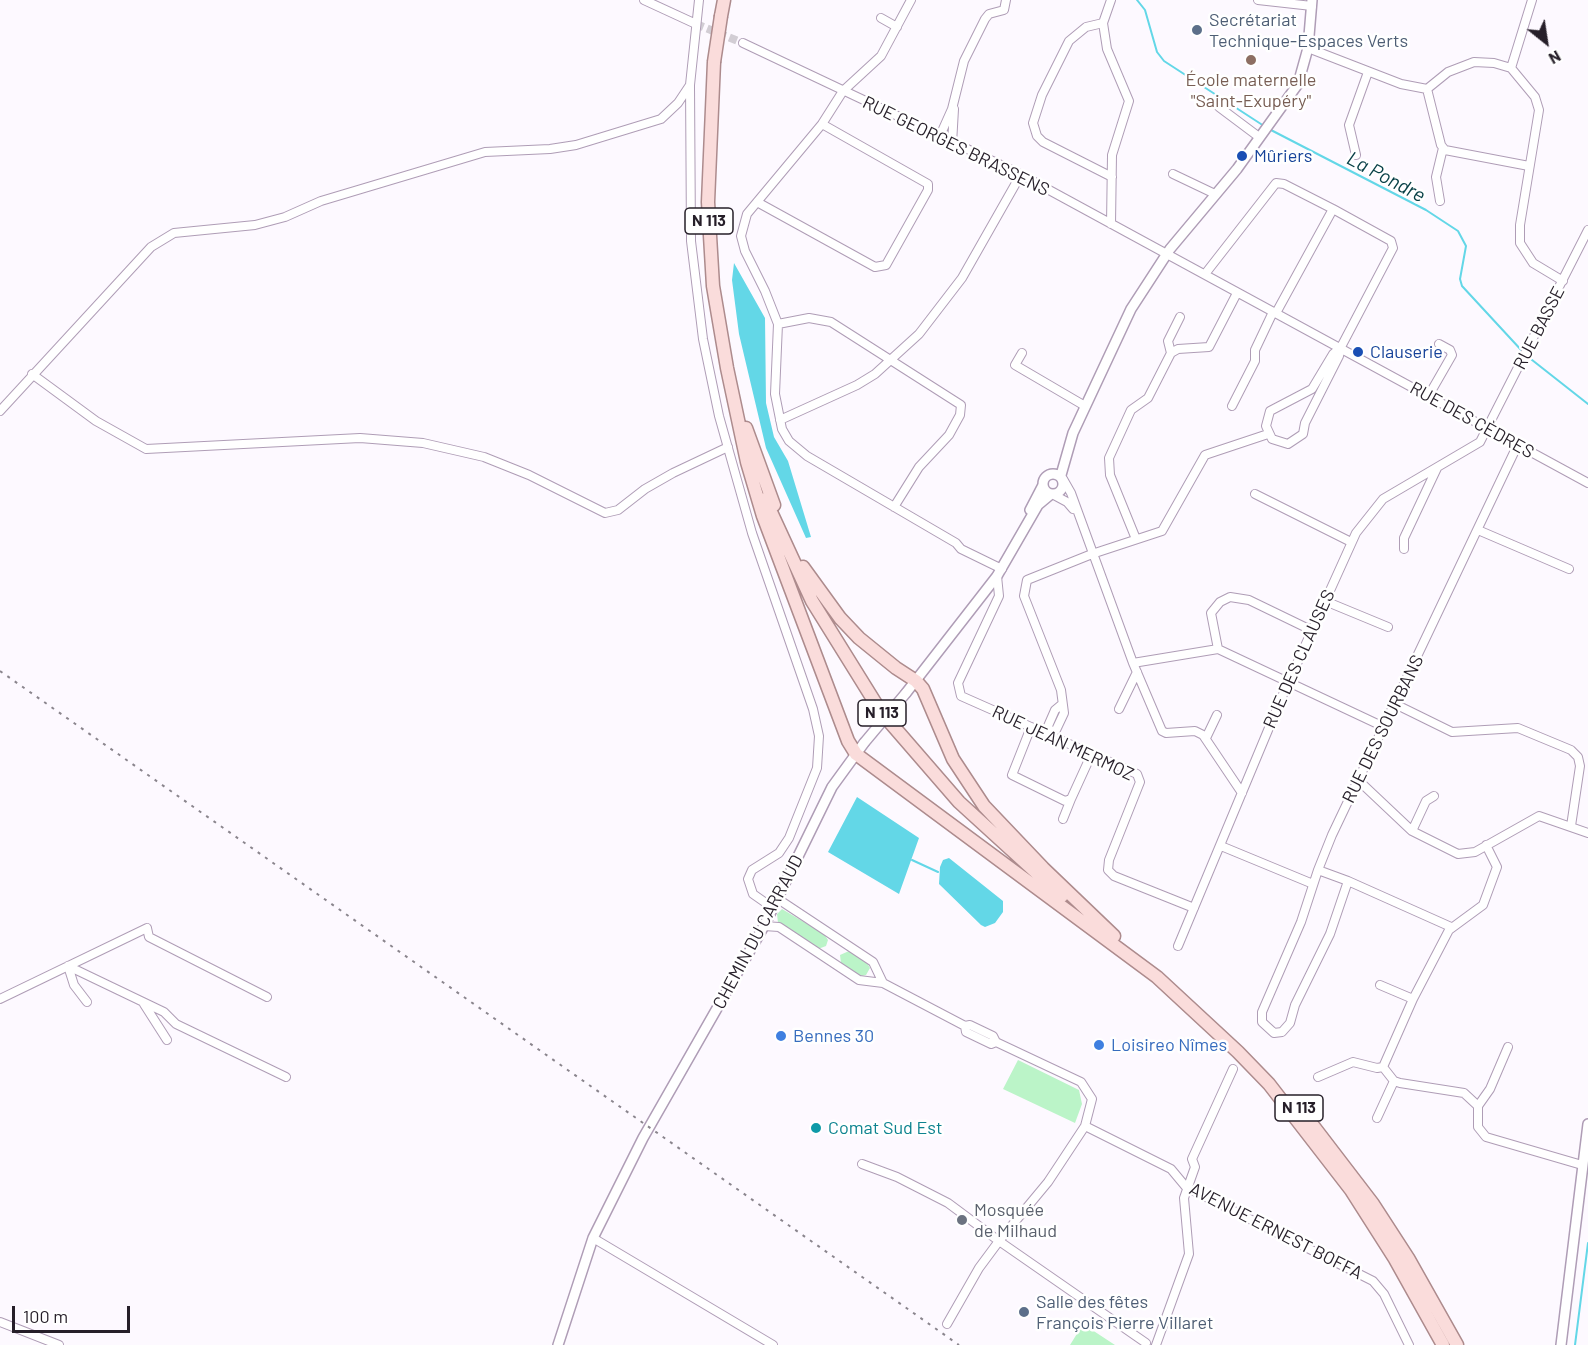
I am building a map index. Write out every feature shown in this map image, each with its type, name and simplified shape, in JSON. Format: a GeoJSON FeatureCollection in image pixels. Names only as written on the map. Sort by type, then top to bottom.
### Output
{"type":"FeatureCollection","features":[{"type":"Feature","properties":{"kind":"main road","name":"N 113"},"geometry":{"type":"LineString","coordinates":[[724,0],[714,62],[708,202],[713,286],[729,380],[751,458],[781,538],[824,622],[881,712],[959,802],[1053,888],[1147,969],[1222,1028],[1289,1096],[1347,1167],[1408,1258],[1457,1345]]}},
{"type":"Feature","properties":{"kind":"main road"},"geometry":{"type":"LineString","coordinates":[[729,380],[774,506],[800,562],[840,618],[859,638],[916,681],[923,689],[953,759],[984,806],[1043,868],[1147,969]]}},
{"type":"Feature","properties":{"kind":"main road"},"geometry":{"type":"LineString","coordinates":[[729,380],[747,462],[780,565],[828,692],[856,754],[1147,969]]}},
{"type":"Feature","properties":{"kind":"main road","name":"N 113"},"geometry":{"type":"LineString","coordinates":[[1164,983],[1269,1084],[1328,1157],[1395,1259],[1443,1345]]}},
{"type":"Feature","properties":{"kind":"street"},"geometry":{"type":"LineString","coordinates":[[644,0],[696,24]]}},
{"type":"Feature","properties":{"kind":"street"},"geometry":{"type":"LineString","coordinates":[[699,0],[690,85],[688,172],[694,280],[704,347],[752,533],[813,710],[819,736],[817,768],[789,838],[779,853],[752,870],[748,879],[753,894],[773,908]]}},
{"type":"Feature","properties":{"kind":"street"},"geometry":{"type":"LineString","coordinates":[[911,0],[881,56],[843,91],[822,124],[743,220],[742,243],[777,324],[775,394],[785,435],[795,448],[956,543],[1000,573]]}},
{"type":"Feature","properties":{"kind":"street"},"geometry":{"type":"LineString","coordinates":[[939,138],[962,79],[962,66],[985,19],[992,13],[1002,12],[1006,0]]}},
{"type":"Feature","properties":{"kind":"street"},"geometry":{"type":"LineString","coordinates":[[1111,224],[1114,147],[1129,101],[1110,60],[1103,23],[1112,0]]}},
{"type":"Feature","properties":{"kind":"street"},"geometry":{"type":"LineString","coordinates":[[1258,0],[1312,3]]}},
{"type":"Feature","properties":{"kind":"street"},"geometry":{"type":"LineString","coordinates":[[1512,68],[1532,0]]}},
{"type":"Feature","properties":{"kind":"street","name":"CHEMIN DU CARRAUD"},"geometry":{"type":"LineString","coordinates":[[558,1345],[593,1238],[643,1138],[764,926],[820,809],[864,743],[916,681],[1000,573],[1048,475],[1073,433],[1125,319],[1167,254],[1298,84],[1308,48],[1312,3]]}},
{"type":"Feature","properties":{"kind":"street"},"geometry":{"type":"LineString","coordinates":[[881,18],[897,27]]}},
{"type":"Feature","properties":{"kind":"street"},"geometry":{"type":"LineString","coordinates":[[1103,23],[1086,27],[1069,41],[1042,95],[1033,123],[1037,136],[1043,142],[1112,177]]}},
{"type":"Feature","properties":{"kind":"street","name":"RUE GEORGES BRASSENS"},"geometry":{"type":"LineString","coordinates":[[743,43],[1020,176],[1167,254]]}},
{"type":"Feature","properties":{"kind":"street"},"geometry":{"type":"LineString","coordinates":[[1308,48],[1401,84],[1427,89],[1448,72],[1473,62],[1494,63],[1512,68],[1530,90],[1538,106],[1538,124],[1520,225],[1520,243],[1533,263],[1563,282]]}},
{"type":"Feature","properties":{"kind":"street"},"geometry":{"type":"LineString","coordinates":[[1356,155],[1349,125],[1368,72]]}},
{"type":"Feature","properties":{"kind":"street"},"geometry":{"type":"LineString","coordinates":[[0,411],[151,247],[174,233],[255,225],[285,217],[321,201],[485,152],[550,149],[576,145],[648,125],[670,112],[690,85]]}},
{"type":"Feature","properties":{"kind":"street"},"geometry":{"type":"LineString","coordinates":[[1427,89],[1443,148],[1436,177],[1440,201]]}},
{"type":"Feature","properties":{"kind":"street"},"geometry":{"type":"LineString","coordinates":[[952,144],[953,105]]}},
{"type":"Feature","properties":{"kind":"street"},"geometry":{"type":"LineString","coordinates":[[1219,107],[1260,136]]}},
{"type":"Feature","properties":{"kind":"street"},"geometry":{"type":"LineString","coordinates":[[757,202],[875,267],[886,265],[928,190],[928,184],[822,124]]}},
{"type":"Feature","properties":{"kind":"street"},"geometry":{"type":"LineString","coordinates":[[1443,148],[1529,166]]}},
{"type":"Feature","properties":{"kind":"street"},"geometry":{"type":"LineString","coordinates":[[1173,174],[1215,194]]}},
{"type":"Feature","properties":{"kind":"street"},"geometry":{"type":"LineString","coordinates":[[780,420],[857,386],[892,359],[919,334],[953,290],[1020,176]]}},
{"type":"Feature","properties":{"kind":"street"},"geometry":{"type":"LineString","coordinates":[[1205,274],[1276,183],[1284,184],[1333,209],[1391,241],[1394,246],[1341,347],[1339,356],[1305,423],[1303,434],[1288,444],[1277,442],[1268,434],[1266,418],[1270,411],[1312,389],[1333,354],[1341,347]]}},
{"type":"Feature","properties":{"kind":"street"},"geometry":{"type":"LineString","coordinates":[[1232,406],[1255,361],[1255,350],[1333,209]]}},
{"type":"Feature","properties":{"kind":"street","name":"RUE BASSE"},"geometry":{"type":"LineString","coordinates":[[1489,427],[1588,230]]}},
{"type":"Feature","properties":{"kind":"street","name":"RUE DES CÈDRES"},"geometry":{"type":"LineString","coordinates":[[1167,254],[1489,427],[1554,466],[1588,483]]}},
{"type":"Feature","properties":{"kind":"street"},"geometry":{"type":"LineString","coordinates":[[1136,540],[1110,475],[1108,461],[1131,410],[1148,398],[1171,353],[1178,349],[1209,346],[1236,292]]}},
{"type":"Feature","properties":{"kind":"street"},"geometry":{"type":"LineString","coordinates":[[1171,353],[1168,342],[1180,316]]}},
{"type":"Feature","properties":{"kind":"street"},"geometry":{"type":"LineString","coordinates":[[777,324],[808,318],[827,320],[956,400],[962,408],[949,435],[919,467],[894,507]]}},
{"type":"Feature","properties":{"kind":"street"},"geometry":{"type":"LineString","coordinates":[[1430,395],[1452,355],[1450,350],[1439,344]]}},
{"type":"Feature","properties":{"kind":"street"},"geometry":{"type":"LineString","coordinates":[[1022,353],[1015,365],[1085,406]]}},
{"type":"Feature","properties":{"kind":"street"},"geometry":{"type":"LineString","coordinates":[[32,374],[96,421],[146,449],[360,438],[423,443],[483,457],[530,476],[605,513],[618,510],[664,478],[728,447]]}},
{"type":"Feature","properties":{"kind":"street","name":"RUE DES CLAUSES"},"geometry":{"type":"LineString","coordinates":[[1178,946],[1288,682],[1351,542],[1363,521],[1383,499],[1478,444],[1489,427]]}},
{"type":"Feature","properties":{"kind":"street","name":"CHEMIN DU CARRAUD"},"geometry":{"type":"LineString","coordinates":[[1012,550],[1038,506],[1061,489],[1073,433]]}},
{"type":"Feature","properties":{"kind":"street"},"geometry":{"type":"LineString","coordinates":[[1050,734],[1056,730],[1064,713],[1060,686],[1024,596],[1024,586],[1031,577],[1165,529],[1205,454],[1268,434]]}},
{"type":"Feature","properties":{"kind":"street","name":"RUE DES SOURBANS"},"geometry":{"type":"LineString","coordinates":[[1348,881],[1330,934],[1295,1005],[1288,1027],[1282,1032],[1274,1033],[1261,1019],[1274,982],[1301,922],[1318,870],[1358,780],[1518,444]]}},
{"type":"Feature","properties":{"kind":"street"},"geometry":{"type":"LineString","coordinates":[[1404,549],[1404,538],[1438,467]]}},
{"type":"Feature","properties":{"kind":"street"},"geometry":{"type":"LineString","coordinates":[[1048,475],[1053,472],[1062,477],[1068,485],[1133,663],[1163,732],[1195,731],[1206,738],[1242,793]]}},
{"type":"Feature","properties":{"kind":"street"},"geometry":{"type":"LineString","coordinates":[[1043,485],[1052,495],[1067,502],[1079,518]]}},
{"type":"Feature","properties":{"kind":"street"},"geometry":{"type":"LineString","coordinates":[[1255,494],[1351,542]]}},
{"type":"Feature","properties":{"kind":"street"},"geometry":{"type":"LineString","coordinates":[[1478,530],[1569,569]]}},
{"type":"Feature","properties":{"kind":"street","name":"RUE JEAN MERMOZ"},"geometry":{"type":"LineString","coordinates":[[1000,573],[999,596],[960,676],[958,689],[964,698],[1137,774],[1141,779],[1109,860],[1109,873],[1194,908]]}},
{"type":"Feature","properties":{"kind":"street"},"geometry":{"type":"LineString","coordinates":[[1218,649],[1211,613],[1215,606],[1230,597],[1249,600],[1311,630]]}},
{"type":"Feature","properties":{"kind":"street"},"geometry":{"type":"LineString","coordinates":[[1324,600],[1388,627]]}},
{"type":"Feature","properties":{"kind":"street"},"geometry":{"type":"LineString","coordinates":[[1133,663],[1218,649],[1384,727]]}},
{"type":"Feature","properties":{"kind":"street"},"geometry":{"type":"LineString","coordinates":[[1119,709],[1137,672]]}},
{"type":"Feature","properties":{"kind":"street"},"geometry":{"type":"LineString","coordinates":[[1395,704],[1452,732],[1518,728],[1571,750],[1578,757],[1580,766],[1572,826]]}},
{"type":"Feature","properties":{"kind":"street"},"geometry":{"type":"LineString","coordinates":[[1206,738],[1217,715]]}},
{"type":"Feature","properties":{"kind":"street"},"geometry":{"type":"LineString","coordinates":[[1031,727],[1012,775],[1065,801],[1071,799]]}},
{"type":"Feature","properties":{"kind":"street"},"geometry":{"type":"LineString","coordinates":[[1063,819],[1092,753]]}},
{"type":"Feature","properties":{"kind":"street"},"geometry":{"type":"LineString","coordinates":[[1358,780],[1412,831],[1458,854],[1469,854],[1539,816],[1588,833]]}},
{"type":"Feature","properties":{"kind":"street"},"geometry":{"type":"LineString","coordinates":[[1412,831],[1426,801],[1434,796]]}},
{"type":"Feature","properties":{"kind":"street"},"geometry":{"type":"LineString","coordinates":[[1383,1067],[1413,999],[1451,927],[1480,909],[1491,886],[1497,867],[1486,845]]}},
{"type":"Feature","properties":{"kind":"street"},"geometry":{"type":"LineString","coordinates":[[1221,846],[1313,884]]}},
{"type":"Feature","properties":{"kind":"street"},"geometry":{"type":"LineString","coordinates":[[1318,870],[1451,927]]}},
{"type":"Feature","properties":{"kind":"street"},"geometry":{"type":"LineString","coordinates":[[778,899],[873,962],[883,983]]}},
{"type":"Feature","properties":{"kind":"street"},"geometry":{"type":"LineString","coordinates":[[764,926],[779,927],[860,980],[883,983],[964,1026],[970,1025],[993,1036],[996,1042],[1081,1082],[1092,1099],[1085,1126],[1048,1182],[979,1268],[947,1324]]}},
{"type":"Feature","properties":{"kind":"street"},"geometry":{"type":"LineString","coordinates":[[0,999],[147,927],[148,937],[267,997]]}},
{"type":"Feature","properties":{"kind":"street"},"geometry":{"type":"LineString","coordinates":[[68,966],[74,984],[87,1002]]}},
{"type":"Feature","properties":{"kind":"street"},"geometry":{"type":"LineString","coordinates":[[68,966],[164,1012],[176,1024],[286,1077]]}},
{"type":"Feature","properties":{"kind":"street"},"geometry":{"type":"LineString","coordinates":[[1380,985],[1413,999]]}},
{"type":"Feature","properties":{"kind":"street"},"geometry":{"type":"LineString","coordinates":[[142,1002],[167,1040]]}},
{"type":"Feature","properties":{"kind":"street"},"geometry":{"type":"LineString","coordinates":[[1508,1047],[1490,1089],[1478,1106],[1478,1127],[1486,1137],[1582,1165]]}},
{"type":"Feature","properties":{"kind":"street"},"geometry":{"type":"LineString","coordinates":[[1318,1077],[1332,1073],[1353,1062],[1372,1068],[1383,1067]]}},
{"type":"Feature","properties":{"kind":"street"},"geometry":{"type":"LineString","coordinates":[[1383,1067],[1394,1081],[1423,1088],[1456,1090],[1478,1106]]}},
{"type":"Feature","properties":{"kind":"street"},"geometry":{"type":"LineString","coordinates":[[1156,1345],[1189,1254],[1184,1198],[1195,1167],[1192,1159],[1233,1069]]}},
{"type":"Feature","properties":{"kind":"street"},"geometry":{"type":"LineString","coordinates":[[1377,1119],[1394,1081]]}},
{"type":"Feature","properties":{"kind":"street"},"geometry":{"type":"LineString","coordinates":[[1560,1344],[1588,1124]]}},
{"type":"Feature","properties":{"kind":"street","name":"AVENUE ERNEST BOFFA"},"geometry":{"type":"LineString","coordinates":[[1085,1126],[1171,1169],[1186,1187],[1373,1281],[1384,1294],[1409,1345]]}},
{"type":"Feature","properties":{"kind":"street"},"geometry":{"type":"LineString","coordinates":[[862,1164],[897,1177],[948,1203],[1146,1343]]}},
{"type":"Feature","properties":{"kind":"street"},"geometry":{"type":"LineString","coordinates":[[593,1238],[773,1345]]}},
{"type":"Feature","properties":{"kind":"street"},"geometry":{"type":"LineString","coordinates":[[0,1322],[58,1345]]}},
{"type":"Feature","properties":{"kind":"green space"},"geometry":{"type":"Polygon","coordinates":[[[782,909],[824,934],[828,940],[826,946],[818,949],[778,923],[777,914],[782,909]]]}},
{"type":"Feature","properties":{"kind":"green space"},"geometry":{"type":"Polygon","coordinates":[[[849,951],[867,963],[870,968],[866,975],[861,976],[841,963],[840,955],[849,951]]]}},
{"type":"Feature","properties":{"kind":"green space"},"geometry":{"type":"Polygon","coordinates":[[[1018,1060],[1079,1090],[1082,1104],[1075,1123],[1003,1089],[1018,1060]]]}},
{"type":"Feature","properties":{"kind":"green space"},"geometry":{"type":"Polygon","coordinates":[[[1083,1324],[1115,1345],[1070,1345],[1083,1324]]]}},
{"type":"Feature","properties":{"kind":"water"},"geometry":{"type":"Polygon","coordinates":[[[734,263],[765,318],[766,403],[774,437],[788,461],[811,537],[806,538],[766,448],[739,334],[732,280],[734,263]]]}},
{"type":"Feature","properties":{"kind":"water"},"geometry":{"type":"Polygon","coordinates":[[[857,797],[919,838],[899,894],[828,852],[857,797]]]}},
{"type":"Feature","properties":{"kind":"water"},"geometry":{"type":"Polygon","coordinates":[[[949,858],[1003,901],[1003,912],[995,923],[985,927],[981,925],[939,884],[940,867],[943,860],[949,858]]]}},
{"type":"Feature","properties":{"kind":"waterway","name":"La Pondre"},"geometry":{"type":"LineString","coordinates":[[1137,0],[1145,10],[1157,52],[1164,61],[1264,126]]}},
{"type":"Feature","properties":{"kind":"waterway","name":"La Pondre"},"geometry":{"type":"LineString","coordinates":[[1269,129],[1426,210],[1458,231],[1466,246],[1460,279],[1462,286],[1523,352]]}},
{"type":"Feature","properties":{"kind":"waterway","name":"La Pondre"},"geometry":{"type":"LineString","coordinates":[[1527,356],[1588,404]]}},
{"type":"Feature","properties":{"kind":"waterway"},"geometry":{"type":"LineString","coordinates":[[912,860],[938,872]]}},
{"type":"Feature","properties":{"kind":"waterway","name":"La Pondre"},"geometry":{"type":"LineString","coordinates":[[1575,1345],[1588,1243]]}},
{"type":"Feature","properties":{"kind":"tunnel"},"geometry":{"type":"LineString","coordinates":[[696,24],[743,43]]}},
{"type":"Feature","properties":{"kind":"railway"},"geometry":{"type":"LineString","coordinates":[[0,671],[959,1345]]}},
{"type":"Feature","properties":{"kind":"place","name":"Secrétariat Technique-Espaces Verts"},"geometry":{"type":"Point","coordinates":[1197,30]}},
{"type":"Feature","properties":{"kind":"place","name":"École maternelle \"Saint-Exupéry\""},"geometry":{"type":"Point","coordinates":[1251,60]}},
{"type":"Feature","properties":{"kind":"place","name":"Mûriers"},"geometry":{"type":"Point","coordinates":[1242,156]}},
{"type":"Feature","properties":{"kind":"place","name":"Clauserie"},"geometry":{"type":"Point","coordinates":[1358,352]}},
{"type":"Feature","properties":{"kind":"place","name":"Bennes 30"},"geometry":{"type":"Point","coordinates":[781,1036]}},
{"type":"Feature","properties":{"kind":"place","name":"Loisireo Nîmes"},"geometry":{"type":"Point","coordinates":[1099,1045]}},
{"type":"Feature","properties":{"kind":"place","name":"Comat Sud Est"},"geometry":{"type":"Point","coordinates":[816,1128]}},
{"type":"Feature","properties":{"kind":"place","name":"Mosquée de Milhaud"},"geometry":{"type":"Point","coordinates":[962,1220]}},
{"type":"Feature","properties":{"kind":"place","name":"Salle des fêtes François Pierre Villaret"},"geometry":{"type":"Point","coordinates":[1024,1312]}}]}
